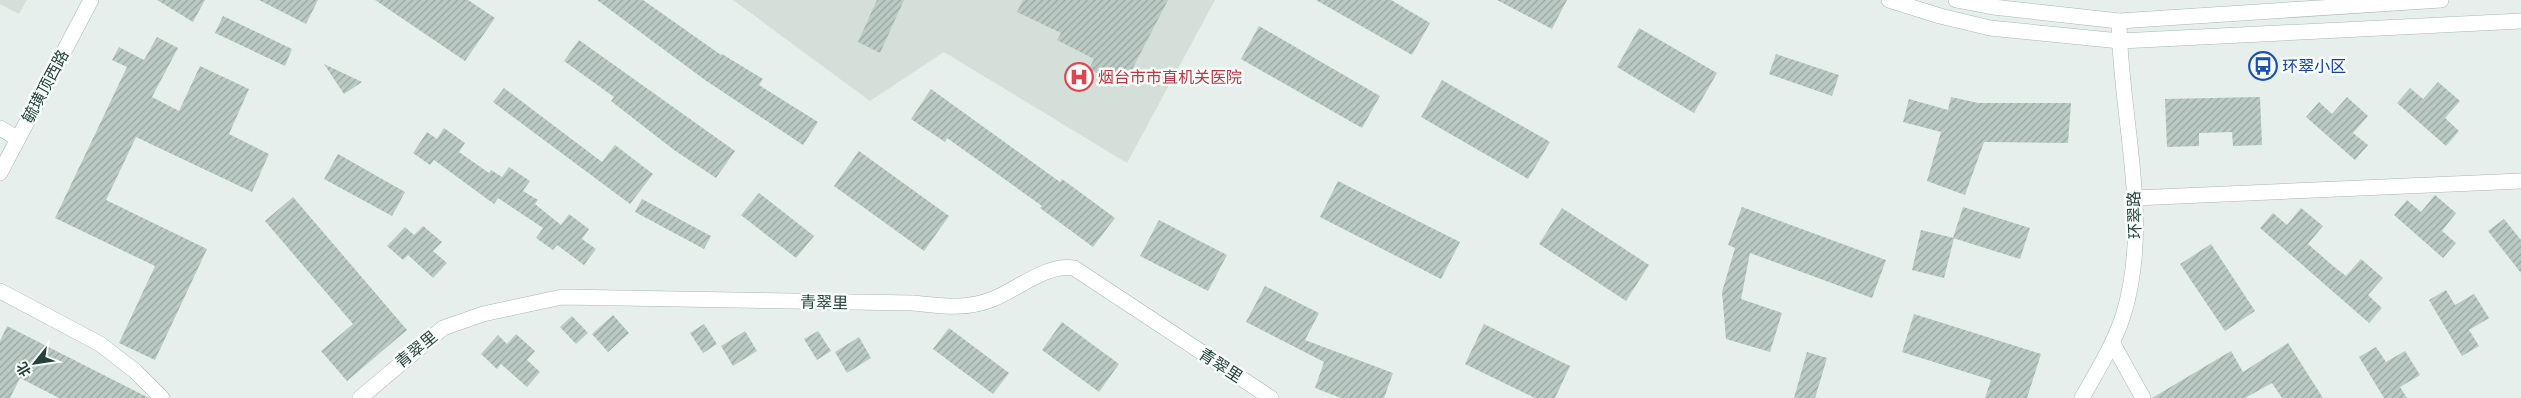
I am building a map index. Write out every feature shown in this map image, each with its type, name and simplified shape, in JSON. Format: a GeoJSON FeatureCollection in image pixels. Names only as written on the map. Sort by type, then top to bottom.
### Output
{"type":"FeatureCollection","features":[{"type":"Feature","properties":{"kind":"street","name":"毓璜顶西路"},"geometry":{"type":"LineString","coordinates":[[0,173],[91,0]]}},
{"type":"Feature","properties":{"kind":"street"},"geometry":{"type":"LineString","coordinates":[[1889,0],[1940,16],[1990,28],[2120,41],[2521,21]]}},
{"type":"Feature","properties":{"kind":"street"},"geometry":{"type":"LineString","coordinates":[[1956,0],[1993,7],[2119,21],[2441,0]]}},
{"type":"Feature","properties":{"kind":"street","name":"环翠路"},"geometry":{"type":"LineString","coordinates":[[2082,398],[2112,344],[2123,315],[2135,263],[2134,198],[2119,21]]}},
{"type":"Feature","properties":{"kind":"street"},"geometry":{"type":"LineString","coordinates":[[0,128],[18,139]]}},
{"type":"Feature","properties":{"kind":"street"},"geometry":{"type":"LineString","coordinates":[[2134,198],[2521,181]]}},
{"type":"Feature","properties":{"kind":"street","name":"青翠里"},"geometry":{"type":"LineString","coordinates":[[360,398],[443,328],[483,314],[562,297],[913,303],[951,307],[973,305],[992,299],[1052,270],[1064,267],[1074,268],[1270,398]]}},
{"type":"Feature","properties":{"kind":"street"},"geometry":{"type":"LineString","coordinates":[[0,291],[100,344],[136,371],[162,398]]}},
{"type":"Feature","properties":{"kind":"street"},"geometry":{"type":"LineString","coordinates":[[2112,344],[2142,398]]}},
{"type":"Feature","properties":{"kind":"shaded area"},"geometry":{"type":"Polygon","coordinates":[[[0,0],[27,0],[19,14],[0,4],[0,0]]]}},
{"type":"Feature","properties":{"kind":"shaded area","name":"烟台市市直机关医院"},"geometry":{"type":"Polygon","coordinates":[[[733,0],[1215,0],[1127,163],[944,52],[870,101],[733,0]]]}},
{"type":"Feature","properties":{"kind":"building"},"geometry":{"type":"Polygon","coordinates":[[[157,0],[205,0],[193,22],[157,0]]]}},
{"type":"Feature","properties":{"kind":"building"},"geometry":{"type":"Polygon","coordinates":[[[259,0],[318,0],[306,24],[259,0]]]}},
{"type":"Feature","properties":{"kind":"building"},"geometry":{"type":"Polygon","coordinates":[[[375,0],[468,0],[495,18],[465,61],[375,0]]]}},
{"type":"Feature","properties":{"kind":"building"},"geometry":{"type":"Polygon","coordinates":[[[597,0],[643,0],[721,55],[763,79],[759,85],[818,122],[803,145],[705,80],[597,0]]]}},
{"type":"Feature","properties":{"kind":"building"},"geometry":{"type":"Polygon","coordinates":[[[877,0],[904,0],[880,53],[858,42],[877,0]]]}},
{"type":"Feature","properties":{"kind":"building"},"geometry":{"type":"Polygon","coordinates":[[[1023,0],[1168,0],[1123,87],[1089,69],[1094,59],[1057,40],[1061,33],[1017,12],[1023,0]]]}},
{"type":"Feature","properties":{"kind":"building"},"geometry":{"type":"Polygon","coordinates":[[[1316,0],[1391,0],[1430,23],[1412,55],[1316,0]]]}},
{"type":"Feature","properties":{"kind":"building"},"geometry":{"type":"Polygon","coordinates":[[[1497,0],[1567,0],[1552,29],[1497,0]]]}},
{"type":"Feature","properties":{"kind":"building"},"geometry":{"type":"Polygon","coordinates":[[[223,16],[292,49],[285,66],[215,33],[223,16]]]}},
{"type":"Feature","properties":{"kind":"building"},"geometry":{"type":"Polygon","coordinates":[[[1259,26],[1380,96],[1362,128],[1241,59],[1259,26]]]}},
{"type":"Feature","properties":{"kind":"building"},"geometry":{"type":"Polygon","coordinates":[[[1639,28],[1717,73],[1694,113],[1617,67],[1639,28]]]}},
{"type":"Feature","properties":{"kind":"building"},"geometry":{"type":"Polygon","coordinates":[[[157,37],[178,48],[152,97],[179,111],[200,66],[249,89],[229,134],[269,154],[252,192],[136,137],[106,200],[207,249],[155,360],[119,343],[155,266],[55,218],[127,67],[112,60],[119,47],[144,60],[157,37]]]}},
{"type":"Feature","properties":{"kind":"building"},"geometry":{"type":"Polygon","coordinates":[[[579,40],[735,151],[716,178],[674,150],[611,101],[614,97],[564,61],[579,40]]]}},
{"type":"Feature","properties":{"kind":"building"},"geometry":{"type":"Polygon","coordinates":[[[1776,54],[1839,75],[1832,96],[1769,74],[1776,54]]]}},
{"type":"Feature","properties":{"kind":"building"},"geometry":{"type":"Polygon","coordinates":[[[324,64],[362,82],[344,94],[324,64]]]}},
{"type":"Feature","properties":{"kind":"building"},"geometry":{"type":"Polygon","coordinates":[[[1442,80],[1550,142],[1528,179],[1421,117],[1442,80]]]}},
{"type":"Feature","properties":{"kind":"building"},"geometry":{"type":"Polygon","coordinates":[[[2438,82],[2460,101],[2445,118],[2459,131],[2446,146],[2397,103],[2410,88],[2423,99],[2438,82]]]}},
{"type":"Feature","properties":{"kind":"building"},"geometry":{"type":"Polygon","coordinates":[[[504,88],[602,162],[615,145],[653,174],[630,204],[493,102],[504,88]]]}},
{"type":"Feature","properties":{"kind":"building"},"geometry":{"type":"Polygon","coordinates":[[[931,89],[1060,182],[1062,179],[1115,218],[1093,247],[1040,208],[1042,206],[947,138],[945,142],[911,119],[931,89]]]}},
{"type":"Feature","properties":{"kind":"building"},"geometry":{"type":"Polygon","coordinates":[[[1951,97],[1978,103],[2071,103],[2068,143],[1984,142],[1965,195],[1927,181],[1941,132],[1903,122],[1909,99],[1948,110],[1951,97]]]}},
{"type":"Feature","properties":{"kind":"building"},"geometry":{"type":"Polygon","coordinates":[[[2260,97],[2262,145],[2233,146],[2232,132],[2199,133],[2199,146],[2167,147],[2165,99],[2260,97]]]}},
{"type":"Feature","properties":{"kind":"building"},"geometry":{"type":"Polygon","coordinates":[[[2347,97],[2368,116],[2353,133],[2368,145],[2355,160],[2306,117],[2319,102],[2332,114],[2347,97]]]}},
{"type":"Feature","properties":{"kind":"building"},"geometry":{"type":"Polygon","coordinates":[[[444,128],[465,143],[459,152],[489,173],[491,170],[502,177],[509,167],[530,181],[523,191],[538,200],[535,204],[561,225],[569,214],[589,229],[582,239],[596,249],[584,265],[557,245],[553,250],[536,238],[543,228],[498,198],[494,204],[434,160],[430,165],[413,153],[427,132],[437,139],[444,128]]]}},
{"type":"Feature","properties":{"kind":"building"},"geometry":{"type":"Polygon","coordinates":[[[859,151],[949,216],[924,251],[834,186],[859,151]]]}},
{"type":"Feature","properties":{"kind":"building"},"geometry":{"type":"Polygon","coordinates":[[[338,154],[405,192],[392,216],[324,179],[338,154]]]}},
{"type":"Feature","properties":{"kind":"building"},"geometry":{"type":"Polygon","coordinates":[[[1338,181],[1460,242],[1441,279],[1320,217],[1338,181]]]}},
{"type":"Feature","properties":{"kind":"building"},"geometry":{"type":"Polygon","coordinates":[[[759,193],[814,236],[796,258],[741,215],[759,193]]]}},
{"type":"Feature","properties":{"kind":"building"},"geometry":{"type":"Polygon","coordinates":[[[2435,195],[2456,213],[2442,231],[2456,243],[2443,258],[2394,215],[2407,200],[2421,212],[2435,195]]]}},
{"type":"Feature","properties":{"kind":"building"},"geometry":{"type":"Polygon","coordinates":[[[293,197],[407,330],[347,381],[321,351],[353,324],[265,221],[293,197]]]}},
{"type":"Feature","properties":{"kind":"building"},"geometry":{"type":"Polygon","coordinates":[[[642,199],[711,236],[704,249],[635,212],[642,199]]]}},
{"type":"Feature","properties":{"kind":"building"},"geometry":{"type":"Polygon","coordinates":[[[1742,207],[1886,260],[1872,298],[1750,253],[1741,299],[1782,313],[1770,352],[1726,339],[1722,292],[1735,248],[1728,245],[1742,207]]]}},
{"type":"Feature","properties":{"kind":"building"},"geometry":{"type":"Polygon","coordinates":[[[1963,207],[2030,228],[2020,259],[1953,238],[1963,207]]]}},
{"type":"Feature","properties":{"kind":"building"},"geometry":{"type":"Polygon","coordinates":[[[1562,208],[1649,265],[1626,301],[1539,244],[1562,208]]]}},
{"type":"Feature","properties":{"kind":"building"},"geometry":{"type":"Polygon","coordinates":[[[2301,208],[2323,226],[2308,244],[2332,265],[2346,276],[2361,259],[2383,278],[2368,295],[2382,308],[2369,323],[2260,228],[2273,213],[2287,225],[2301,208]]]}},
{"type":"Feature","properties":{"kind":"building"},"geometry":{"type":"Polygon","coordinates":[[[2504,219],[2521,240],[2521,273],[2488,231],[2504,219]]]}},
{"type":"Feature","properties":{"kind":"building"},"geometry":{"type":"Polygon","coordinates":[[[1159,220],[1227,255],[1208,291],[1140,256],[1159,220]]]}},
{"type":"Feature","properties":{"kind":"building"},"geometry":{"type":"Polygon","coordinates":[[[423,226],[442,242],[433,251],[447,263],[433,278],[408,255],[403,260],[387,246],[405,227],[414,235],[423,226]]]}},
{"type":"Feature","properties":{"kind":"building"},"geometry":{"type":"Polygon","coordinates":[[[1921,230],[1954,238],[1944,278],[1912,270],[1921,230]]]}},
{"type":"Feature","properties":{"kind":"building"},"geometry":{"type":"Polygon","coordinates":[[[2211,244],[2255,311],[2225,331],[2180,264],[2211,244]]]}},
{"type":"Feature","properties":{"kind":"building"},"geometry":{"type":"Polygon","coordinates":[[[1265,286],[1319,313],[1305,340],[1393,373],[1384,398],[1341,398],[1315,388],[1324,362],[1246,322],[1265,286]]]}},
{"type":"Feature","properties":{"kind":"building"},"geometry":{"type":"Polygon","coordinates":[[[2446,290],[2455,305],[2474,294],[2489,318],[2469,330],[2479,346],[2462,356],[2429,300],[2446,290]]]}},
{"type":"Feature","properties":{"kind":"building"},"geometry":{"type":"Polygon","coordinates":[[[1914,314],[2041,354],[2027,398],[1985,398],[1991,380],[1902,352],[1914,314]]]}},
{"type":"Feature","properties":{"kind":"building"},"geometry":{"type":"Polygon","coordinates":[[[613,315],[629,333],[608,352],[592,334],[613,315]]]}},
{"type":"Feature","properties":{"kind":"building"},"geometry":{"type":"Polygon","coordinates":[[[572,316],[588,333],[576,344],[560,327],[572,316]]]}},
{"type":"Feature","properties":{"kind":"building"},"geometry":{"type":"Polygon","coordinates":[[[1062,322],[1119,364],[1099,392],[1042,350],[1062,322]]]}},
{"type":"Feature","properties":{"kind":"building"},"geometry":{"type":"Polygon","coordinates":[[[704,324],[717,344],[703,353],[690,333],[704,324]]]}},
{"type":"Feature","properties":{"kind":"building"},"geometry":{"type":"Polygon","coordinates":[[[1484,324],[1570,366],[1555,398],[1535,398],[1465,364],[1484,324]]]}},
{"type":"Feature","properties":{"kind":"building"},"geometry":{"type":"Polygon","coordinates":[[[7,326],[149,398],[59,398],[20,378],[10,398],[0,398],[0,341],[7,326]]]}},
{"type":"Feature","properties":{"kind":"building"},"geometry":{"type":"Polygon","coordinates":[[[949,328],[1009,373],[993,394],[933,349],[949,328]]]}},
{"type":"Feature","properties":{"kind":"building"},"geometry":{"type":"Polygon","coordinates":[[[745,331],[757,351],[733,366],[721,346],[745,331]]]}},
{"type":"Feature","properties":{"kind":"building"},"geometry":{"type":"Polygon","coordinates":[[[818,331],[831,351],[817,360],[804,339],[818,331]]]}},
{"type":"Feature","properties":{"kind":"building"},"geometry":{"type":"Polygon","coordinates":[[[516,334],[535,351],[527,360],[540,372],[527,387],[501,364],[497,369],[481,354],[498,335],[507,344],[516,334]]]}},
{"type":"Feature","properties":{"kind":"building"},"geometry":{"type":"Polygon","coordinates":[[[859,337],[871,358],[847,373],[835,352],[859,337]]]}},
{"type":"Feature","properties":{"kind":"building"},"geometry":{"type":"Polygon","coordinates":[[[2288,343],[2323,398],[2282,398],[2272,383],[2245,398],[2152,398],[2231,351],[2243,372],[2288,343]]]}},
{"type":"Feature","properties":{"kind":"building"},"geometry":{"type":"Polygon","coordinates":[[[2376,347],[2386,362],[2405,351],[2420,375],[2400,387],[2407,398],[2384,398],[2359,357],[2376,347]]]}},
{"type":"Feature","properties":{"kind":"building"},"geometry":{"type":"Polygon","coordinates":[[[1807,352],[1827,358],[1815,398],[1794,398],[1807,352]]]}},
{"type":"Feature","properties":{"kind":"place","name":"环翠小区"},"geometry":{"type":"Point","coordinates":[2263,66]}},
{"type":"Feature","properties":{"kind":"place","name":"烟台市市直机关医院"},"geometry":{"type":"Point","coordinates":[1079,77]}}]}
